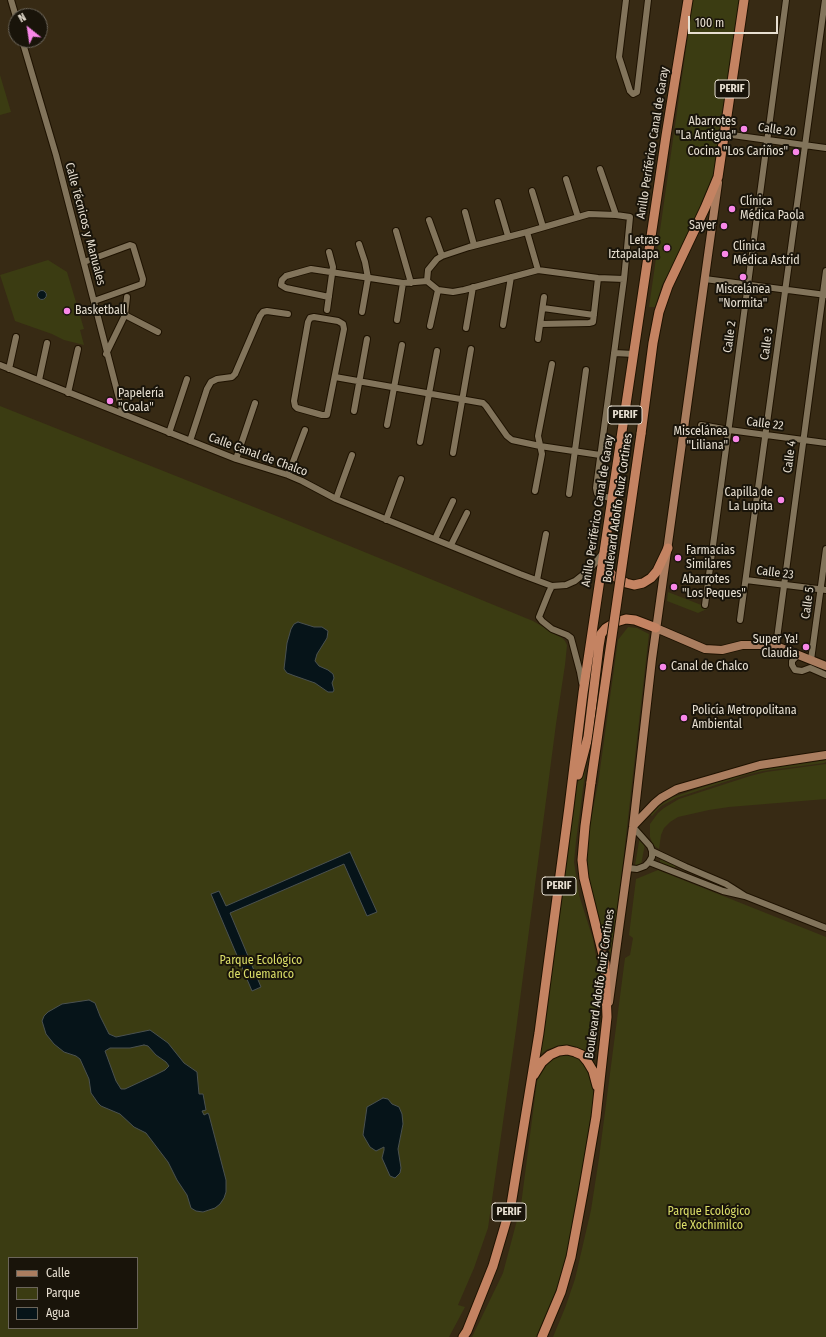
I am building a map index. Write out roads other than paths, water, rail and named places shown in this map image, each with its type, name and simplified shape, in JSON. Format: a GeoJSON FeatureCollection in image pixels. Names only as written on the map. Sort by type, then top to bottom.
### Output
{"type":"FeatureCollection","features":[{"type":"Feature","properties":{"kind":"highway","name":"Anillo Periférico Canal de Garay"},"geometry":{"type":"LineString","coordinates":[[583,693],[688,0]]}},
{"type":"Feature","properties":{"kind":"highway","name":"PERIF"},"geometry":{"type":"LineString","coordinates":[[718,177],[744,0]]}},
{"type":"Feature","properties":{"kind":"highway","name":"Boulevard Adolfo Ruiz Cortines"},"geometry":{"type":"LineString","coordinates":[[542,1337],[561,1292],[571,1257],[586,1180],[599,1092],[607,1017],[605,963],[584,878],[582,860],[591,782],[654,343],[659,312],[668,286],[718,177]]}},
{"type":"Feature","properties":{"kind":"highway"},"geometry":{"type":"LineString","coordinates":[[603,562],[612,575],[626,583],[643,583],[651,578],[657,571],[668,548]]}},
{"type":"Feature","properties":{"kind":"highway"},"geometry":{"type":"LineString","coordinates":[[569,807],[588,737],[601,634],[606,628],[616,622],[626,619],[635,620],[656,628]]}},
{"type":"Feature","properties":{"kind":"highway","name":"PERIF"},"geometry":{"type":"LineString","coordinates":[[463,1337],[467,1331],[493,1266],[511,1205],[532,1080],[583,693]]}},
{"type":"Feature","properties":{"kind":"highway"},"geometry":{"type":"LineString","coordinates":[[532,1080],[542,1062],[550,1055],[559,1050],[567,1050],[582,1055],[587,1061],[593,1071],[599,1092]]}},
{"type":"Feature","properties":{"kind":"main road","name":"PERIF"},"geometry":{"type":"LineString","coordinates":[[656,628],[718,177]]}},
{"type":"Feature","properties":{"kind":"main road"},"geometry":{"type":"LineString","coordinates":[[656,628],[705,648],[722,650],[759,644],[776,646],[826,666]]}},
{"type":"Feature","properties":{"kind":"main road","name":"Boulevard Adolfo Ruiz Cortines"},"geometry":{"type":"LineString","coordinates":[[607,1017],[634,826],[656,628]]}},
{"type":"Feature","properties":{"kind":"main road"},"geometry":{"type":"LineString","coordinates":[[634,826],[655,803],[668,793],[760,765],[826,755]]}},
{"type":"Feature","properties":{"kind":"street"},"geometry":{"type":"LineString","coordinates":[[626,0],[619,57],[630,91],[634,94],[637,92],[648,0]]}},
{"type":"Feature","properties":{"kind":"street","name":"Calle 2"},"geometry":{"type":"LineString","coordinates":[[705,605],[786,0]]}},
{"type":"Feature","properties":{"kind":"street","name":"Calle 3"},"geometry":{"type":"LineString","coordinates":[[740,620],[786,290],[824,0]]}},
{"type":"Feature","properties":{"kind":"street","name":"Calle Técnicos y Manuales"},"geometry":{"type":"LineString","coordinates":[[24,48],[56,155],[94,301],[106,354],[123,414]]}},
{"type":"Feature","properties":{"kind":"street","name":"Calle 20"},"geometry":{"type":"LineString","coordinates":[[725,134],[826,148]]}},
{"type":"Feature","properties":{"kind":"street"},"geometry":{"type":"LineString","coordinates":[[600,169],[616,215]]}},
{"type":"Feature","properties":{"kind":"street"},"geometry":{"type":"LineString","coordinates":[[566,179],[578,216]]}},
{"type":"Feature","properties":{"kind":"street"},"geometry":{"type":"LineString","coordinates":[[532,191],[543,226]]}},
{"type":"Feature","properties":{"kind":"street"},"geometry":{"type":"LineString","coordinates":[[498,202],[508,236]]}},
{"type":"Feature","properties":{"kind":"street"},"geometry":{"type":"LineString","coordinates":[[464,212],[474,245]]}},
{"type":"Feature","properties":{"kind":"street"},"geometry":{"type":"LineString","coordinates":[[427,281],[428,270],[432,264],[442,256],[474,245],[527,232],[543,226],[589,214],[630,217],[624,280],[596,488],[599,496],[612,498]]}},
{"type":"Feature","properties":{"kind":"street"},"geometry":{"type":"LineString","coordinates":[[429,220],[442,256]]}},
{"type":"Feature","properties":{"kind":"street"},"geometry":{"type":"LineString","coordinates":[[396,230],[411,282]]}},
{"type":"Feature","properties":{"kind":"street"},"geometry":{"type":"LineString","coordinates":[[527,232],[538,270]]}},
{"type":"Feature","properties":{"kind":"street"},"geometry":{"type":"LineString","coordinates":[[359,244],[366,262],[368,278],[362,312]]}},
{"type":"Feature","properties":{"kind":"street"},"geometry":{"type":"LineString","coordinates":[[84,262],[130,245],[133,246],[143,279],[142,284],[94,301]]}},
{"type":"Feature","properties":{"kind":"street"},"geometry":{"type":"LineString","coordinates":[[327,310],[332,272],[332,262],[328,252]]}},
{"type":"Feature","properties":{"kind":"street"},"geometry":{"type":"LineString","coordinates":[[329,296],[286,288],[282,285],[282,280],[286,276],[310,269],[403,283],[427,281],[438,290],[453,292],[538,270],[624,280]]}},
{"type":"Feature","properties":{"kind":"street","name":"Calle 4"},"geometry":{"type":"LineString","coordinates":[[776,646],[826,271]]}},
{"type":"Feature","properties":{"kind":"street"},"geometry":{"type":"LineString","coordinates":[[503,325],[511,277]]}},
{"type":"Feature","properties":{"kind":"street"},"geometry":{"type":"LineString","coordinates":[[541,324],[593,322],[598,278]]}},
{"type":"Feature","properties":{"kind":"street"},"geometry":{"type":"LineString","coordinates":[[705,280],[824,295]]}},
{"type":"Feature","properties":{"kind":"street"},"geometry":{"type":"LineString","coordinates":[[397,320],[403,283]]}},
{"type":"Feature","properties":{"kind":"street"},"geometry":{"type":"LineString","coordinates":[[466,328],[473,288]]}},
{"type":"Feature","properties":{"kind":"street"},"geometry":{"type":"LineString","coordinates":[[430,326],[438,290]]}},
{"type":"Feature","properties":{"kind":"street"},"geometry":{"type":"LineString","coordinates":[[106,354],[125,315],[127,297]]}},
{"type":"Feature","properties":{"kind":"street"},"geometry":{"type":"LineString","coordinates":[[538,339],[544,297]]}},
{"type":"Feature","properties":{"kind":"street"},"geometry":{"type":"LineString","coordinates":[[543,308],[594,315]]}},
{"type":"Feature","properties":{"kind":"street"},"geometry":{"type":"LineString","coordinates":[[190,441],[207,389],[211,382],[217,379],[232,377],[235,374],[263,312],[267,311],[288,314]]}},
{"type":"Feature","properties":{"kind":"street"},"geometry":{"type":"LineString","coordinates":[[125,315],[158,332]]}},
{"type":"Feature","properties":{"kind":"street"},"geometry":{"type":"LineString","coordinates":[[314,317],[338,321],[343,324],[344,329],[335,377],[327,415],[322,415],[295,406],[294,401],[310,318],[314,317]]}},
{"type":"Feature","properties":{"kind":"street"},"geometry":{"type":"LineString","coordinates":[[8,369],[16,337]]}},
{"type":"Feature","properties":{"kind":"street"},"geometry":{"type":"LineString","coordinates":[[354,411],[367,339]]}},
{"type":"Feature","properties":{"kind":"street"},"geometry":{"type":"LineString","coordinates":[[39,380],[47,343]]}},
{"type":"Feature","properties":{"kind":"street"},"geometry":{"type":"LineString","coordinates":[[387,425],[402,345]]}},
{"type":"Feature","properties":{"kind":"street"},"geometry":{"type":"LineString","coordinates":[[68,393],[78,349]]}},
{"type":"Feature","properties":{"kind":"street"},"geometry":{"type":"LineString","coordinates":[[453,453],[471,350]]}},
{"type":"Feature","properties":{"kind":"street"},"geometry":{"type":"LineString","coordinates":[[420,442],[437,351]]}},
{"type":"Feature","properties":{"kind":"street"},"geometry":{"type":"LineString","coordinates":[[614,353],[634,354]]}},
{"type":"Feature","properties":{"kind":"street"},"geometry":{"type":"LineString","coordinates":[[535,491],[542,454],[538,436],[552,364]]}},
{"type":"Feature","properties":{"kind":"street","name":"Calle Canal de Chalco"},"geometry":{"type":"LineString","coordinates":[[0,365],[236,459],[288,475],[336,500],[552,586]]}},
{"type":"Feature","properties":{"kind":"street"},"geometry":{"type":"LineString","coordinates":[[569,494],[586,370]]}},
{"type":"Feature","properties":{"kind":"street"},"geometry":{"type":"LineString","coordinates":[[335,377],[481,403],[486,406],[510,439],[540,446],[600,455]]}},
{"type":"Feature","properties":{"kind":"street"},"geometry":{"type":"LineString","coordinates":[[168,433],[187,379]]}},
{"type":"Feature","properties":{"kind":"street"},"geometry":{"type":"LineString","coordinates":[[236,459],[255,403]]}},
{"type":"Feature","properties":{"kind":"street","name":"Calle 22"},"geometry":{"type":"LineString","coordinates":[[701,425],[826,443]]}},
{"type":"Feature","properties":{"kind":"street"},"geometry":{"type":"LineString","coordinates":[[288,475],[305,430]]}},
{"type":"Feature","properties":{"kind":"street"},"geometry":{"type":"LineString","coordinates":[[336,500],[352,455]]}},
{"type":"Feature","properties":{"kind":"street"},"geometry":{"type":"LineString","coordinates":[[386,520],[401,479]]}},
{"type":"Feature","properties":{"kind":"street"},"geometry":{"type":"LineString","coordinates":[[435,539],[453,501]]}},
{"type":"Feature","properties":{"kind":"street"},"geometry":{"type":"LineString","coordinates":[[452,546],[467,513]]}},
{"type":"Feature","properties":{"kind":"street"},"geometry":{"type":"LineString","coordinates":[[537,580],[546,534]]}},
{"type":"Feature","properties":{"kind":"street","name":"Calle 5"},"geometry":{"type":"LineString","coordinates":[[811,660],[823,590],[826,549]]}},
{"type":"Feature","properties":{"kind":"street"},"geometry":{"type":"LineString","coordinates":[[583,693],[573,642],[567,635],[552,629],[538,617],[552,586],[566,585],[576,581],[590,569],[604,552]]}},
{"type":"Feature","properties":{"kind":"street","name":"Calle 23"},"geometry":{"type":"LineString","coordinates":[[746,580],[823,590]]}},
{"type":"Feature","properties":{"kind":"street"},"geometry":{"type":"LineString","coordinates":[[798,655],[792,661],[792,665],[795,670],[802,671],[810,668],[826,675]]}},
{"type":"Feature","properties":{"kind":"street"},"geometry":{"type":"LineString","coordinates":[[628,868],[637,869],[649,862],[652,857],[652,851],[646,840],[634,826]]}},
{"type":"Feature","properties":{"kind":"street"},"geometry":{"type":"LineString","coordinates":[[652,851],[726,884],[745,896]]}},
{"type":"Feature","properties":{"kind":"street"},"geometry":{"type":"LineString","coordinates":[[649,862],[723,891],[745,896],[826,928]]}},
{"type":"Feature","properties":{"kind":"street"},"geometry":{"type":"LineString","coordinates":[[683,875],[686,867]]}},
{"type":"Feature","properties":{"kind":"water"},"geometry":{"type":"Polygon","coordinates":[[[40,291],[44,291],[46,295],[44,299],[40,299],[38,297],[38,293],[40,291]]]}},
{"type":"Feature","properties":{"kind":"water"},"geometry":{"type":"Polygon","coordinates":[[[298,622],[314,627],[322,627],[328,631],[327,638],[317,654],[315,661],[319,666],[333,674],[333,692],[328,692],[315,683],[287,673],[284,669],[287,643],[291,629],[294,624],[298,622]]]}},
{"type":"Feature","properties":{"kind":"water"},"geometry":{"type":"Polygon","coordinates":[[[350,852],[377,912],[367,916],[344,864],[230,913],[261,987],[252,991],[211,894],[219,891],[226,906],[350,852]]]}},
{"type":"Feature","properties":{"kind":"water"},"geometry":{"type":"Polygon","coordinates":[[[89,1000],[95,1003],[109,1034],[116,1037],[150,1030],[168,1043],[184,1063],[197,1072],[199,1094],[203,1094],[206,1110],[202,1111],[204,1115],[208,1113],[209,1115],[226,1180],[226,1192],[224,1198],[215,1208],[203,1212],[196,1211],[191,1208],[187,1195],[168,1162],[146,1133],[134,1127],[120,1114],[101,1106],[91,1093],[89,1079],[80,1059],[64,1052],[54,1044],[46,1034],[42,1021],[44,1016],[62,1004],[89,1000]],[[144,1045],[130,1048],[110,1048],[105,1051],[116,1081],[121,1089],[125,1089],[155,1075],[165,1070],[169,1066],[148,1046],[144,1045]]]}},
{"type":"Feature","properties":{"kind":"water"},"geometry":{"type":"Polygon","coordinates":[[[383,1098],[388,1099],[392,1104],[399,1107],[402,1114],[403,1124],[398,1149],[401,1168],[400,1173],[395,1178],[390,1176],[382,1158],[384,1147],[376,1151],[370,1147],[363,1135],[367,1107],[383,1098]]]}},
{"type":"Feature","properties":{"kind":"place","name":"Abarrotes \"La Antigua\""},"geometry":{"type":"Point","coordinates":[744,129]}},
{"type":"Feature","properties":{"kind":"place","name":"Cocina \"Los Cariños\""},"geometry":{"type":"Point","coordinates":[796,152]}},
{"type":"Feature","properties":{"kind":"place","name":"Clínica Médica Paola"},"geometry":{"type":"Point","coordinates":[732,209]}},
{"type":"Feature","properties":{"kind":"place","name":"Sayer"},"geometry":{"type":"Point","coordinates":[724,226]}},
{"type":"Feature","properties":{"kind":"place","name":"Letras Iztapalapa"},"geometry":{"type":"Point","coordinates":[667,248]}},
{"type":"Feature","properties":{"kind":"place","name":"Clínica Médica Astrid"},"geometry":{"type":"Point","coordinates":[725,254]}},
{"type":"Feature","properties":{"kind":"place","name":"Miscelánea \"Normita\""},"geometry":{"type":"Point","coordinates":[743,277]}},
{"type":"Feature","properties":{"kind":"place","name":"Basketball"},"geometry":{"type":"Point","coordinates":[67,311]}},
{"type":"Feature","properties":{"kind":"place","name":"Papelería \"Coala\""},"geometry":{"type":"Point","coordinates":[110,401]}},
{"type":"Feature","properties":{"kind":"place","name":"Miscelánea \"Liliana\""},"geometry":{"type":"Point","coordinates":[736,439]}},
{"type":"Feature","properties":{"kind":"place","name":"Capilla de La Lupita"},"geometry":{"type":"Point","coordinates":[781,500]}},
{"type":"Feature","properties":{"kind":"place","name":"Farmacias Similares"},"geometry":{"type":"Point","coordinates":[678,558]}},
{"type":"Feature","properties":{"kind":"place","name":"Abarrotes \"Los Peques\""},"geometry":{"type":"Point","coordinates":[674,587]}},
{"type":"Feature","properties":{"kind":"place","name":"Super Ya! Claudia"},"geometry":{"type":"Point","coordinates":[806,647]}},
{"type":"Feature","properties":{"kind":"place","name":"Canal de Chalco"},"geometry":{"type":"Point","coordinates":[663,667]}},
{"type":"Feature","properties":{"kind":"place","name":"Policía Metropolitana Ambiental"},"geometry":{"type":"Point","coordinates":[684,718]}},
{"type":"Feature","properties":{"kind":"park label","name":"Parque Ecológico de Cuemanco"},"geometry":{"type":"Point","coordinates":[261,968]}},
{"type":"Feature","properties":{"kind":"park label","name":"Parque Ecológico de Xochimilco"},"geometry":{"type":"Point","coordinates":[709,1219]}}]}
